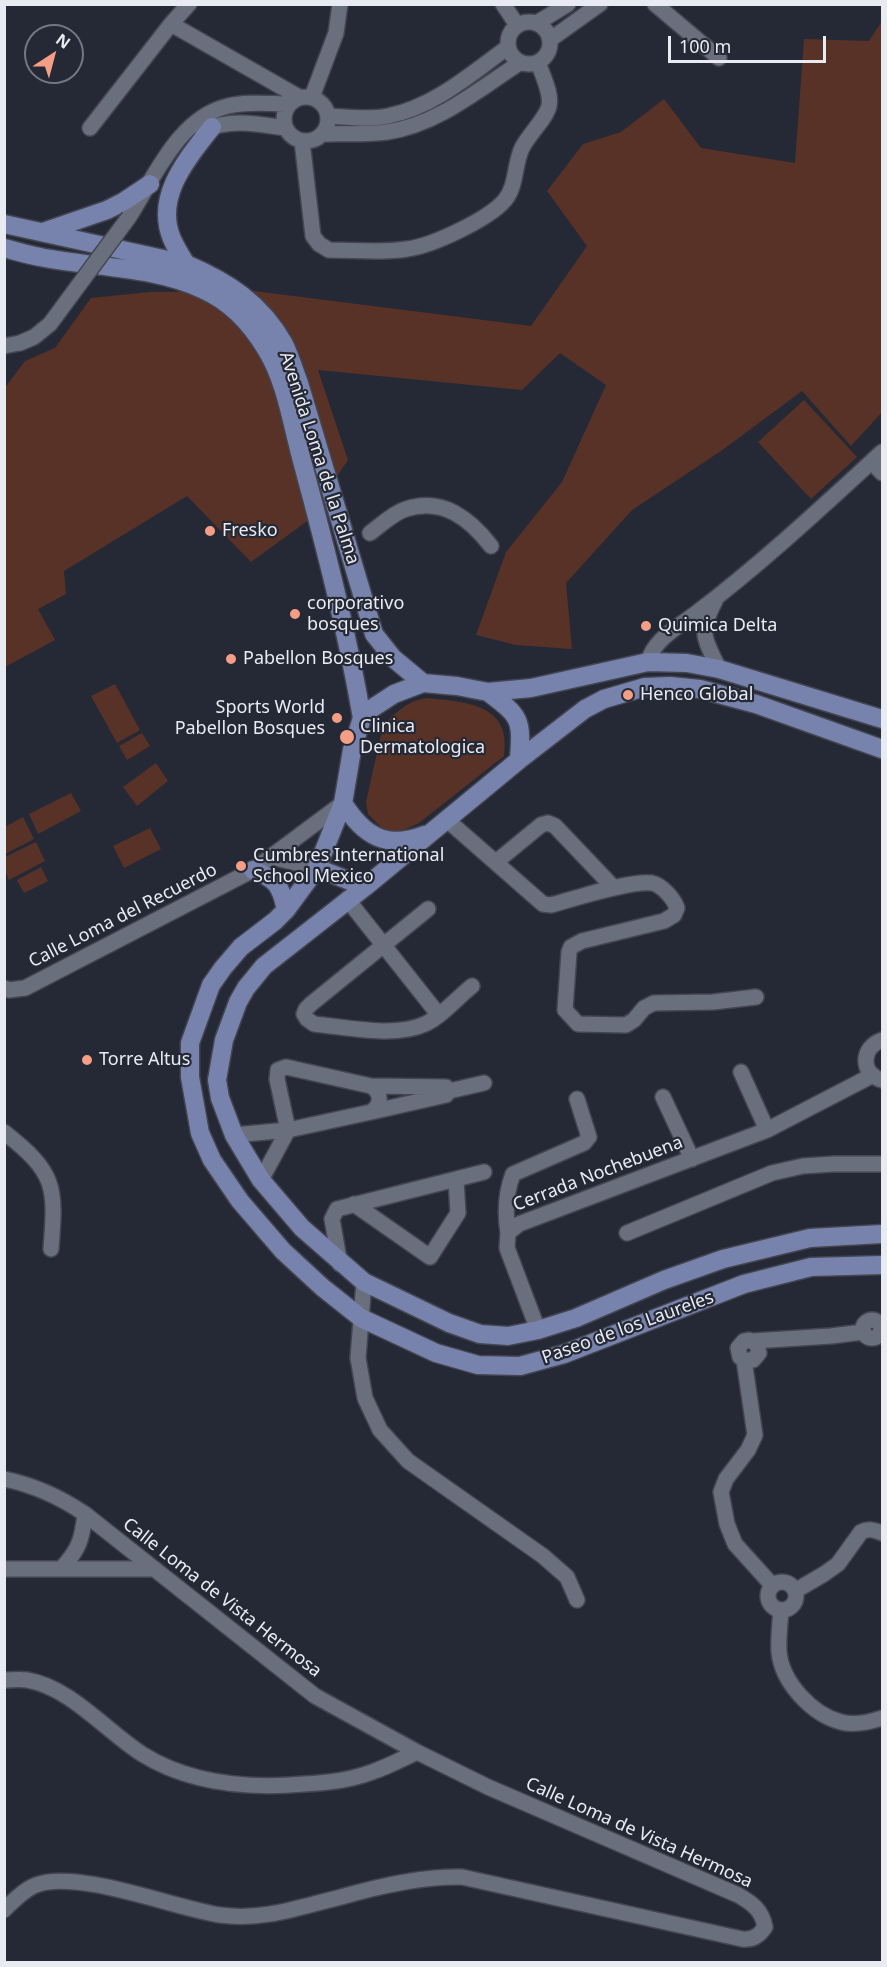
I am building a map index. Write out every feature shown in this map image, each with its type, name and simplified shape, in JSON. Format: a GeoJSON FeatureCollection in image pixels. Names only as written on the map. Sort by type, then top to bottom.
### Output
{"type":"FeatureCollection","features":[{"type":"Feature","properties":{"kind":"main road"},"geometry":{"type":"LineString","coordinates":[[186,264],[172,239],[167,208],[175,179],[212,127]]}},
{"type":"Feature","properties":{"kind":"main road"},"geometry":{"type":"LineString","coordinates":[[41,232],[106,210],[150,184]]}},
{"type":"Feature","properties":{"kind":"main road","name":"Avenida Loma de la Palma"},"geometry":{"type":"LineString","coordinates":[[4,224],[186,264],[236,289],[263,314],[284,345],[299,383],[374,634],[393,657],[423,683]]}},
{"type":"Feature","properties":{"kind":"main road","name":"Avenida Loma de la Palma"},"geometry":{"type":"LineString","coordinates":[[7,251],[159,275],[205,290],[224,302],[247,322],[267,351],[282,387],[324,544],[362,718]]}},
{"type":"Feature","properties":{"kind":"main road"},"geometry":{"type":"LineString","coordinates":[[648,662],[670,686]]}},
{"type":"Feature","properties":{"kind":"main road"},"geometry":{"type":"LineString","coordinates":[[882,718],[718,669],[687,663],[648,662],[531,688],[489,692],[423,683],[394,694],[368,711],[362,718],[352,750],[343,804],[354,820],[372,836],[402,840],[428,833],[585,709],[604,699],[645,687],[670,686],[700,689],[756,704],[882,749]]}},
{"type":"Feature","properties":{"kind":"main road"},"geometry":{"type":"LineString","coordinates":[[489,692],[509,708],[520,724],[519,760]]}},
{"type":"Feature","properties":{"kind":"main road","name":"Paseo de los Laureles"},"geometry":{"type":"LineString","coordinates":[[343,804],[317,868],[286,910],[241,947],[212,985],[190,1043],[190,1077],[194,1104],[200,1132],[212,1160],[240,1201],[283,1251],[322,1287],[361,1318],[436,1353],[478,1365],[520,1366],[564,1354],[744,1284],[811,1267],[882,1265]]}},
{"type":"Feature","properties":{"kind":"main road","name":"Paseo de los Laureles"},"geometry":{"type":"LineString","coordinates":[[428,833],[264,966],[238,1002],[224,1040],[217,1080],[220,1098],[234,1136],[261,1180],[302,1228],[340,1264],[364,1282],[449,1323],[480,1334],[508,1336],[538,1330],[576,1318],[664,1280],[723,1259],[810,1238],[882,1234]]}},
{"type":"Feature","properties":{"kind":"main road"},"geometry":{"type":"LineString","coordinates":[[317,868],[365,886]]}},
{"type":"Feature","properties":{"kind":"main road"},"geometry":{"type":"LineString","coordinates":[[253,870],[267,875],[276,882],[283,894],[286,910]]}},
{"type":"Feature","properties":{"kind":"main road"},"geometry":{"type":"LineString","coordinates":[[264,929],[274,939],[280,952]]}},
{"type":"Feature","properties":{"kind":"main road"},"geometry":{"type":"LineString","coordinates":[[241,947],[254,961],[264,966]]}},
{"type":"Feature","properties":{"kind":"main road"},"geometry":{"type":"LineString","coordinates":[[212,985],[227,998],[210,1059],[211,1070],[217,1080]]}},
{"type":"Feature","properties":{"kind":"street"},"geometry":{"type":"LineString","coordinates":[[90,128],[189,4]]}},
{"type":"Feature","properties":{"kind":"street"},"geometry":{"type":"LineString","coordinates":[[4,346],[34,337],[51,324],[129,217],[158,168],[189,128],[207,114],[244,103],[300,99],[320,101],[328,116],[323,134],[317,139],[302,141],[292,137],[285,128],[284,111],[300,99],[336,33],[340,4]]}},
{"type":"Feature","properties":{"kind":"street"},"geometry":{"type":"LineString","coordinates":[[502,4],[517,25]]}},
{"type":"Feature","properties":{"kind":"street"},"geometry":{"type":"LineString","coordinates":[[537,22],[568,4]]}},
{"type":"Feature","properties":{"kind":"street"},"geometry":{"type":"LineString","coordinates":[[550,39],[600,4]]}},
{"type":"Feature","properties":{"kind":"street"},"geometry":{"type":"LineString","coordinates":[[655,4],[718,58]]}},
{"type":"Feature","properties":{"kind":"street"},"geometry":{"type":"LineString","coordinates":[[527,21],[537,22],[546,29],[550,39],[548,53],[538,62],[529,64],[520,62],[508,47],[509,34],[517,25],[527,21]]}},
{"type":"Feature","properties":{"kind":"street"},"geometry":{"type":"LineString","coordinates":[[171,24],[300,99]]}},
{"type":"Feature","properties":{"kind":"street"},"geometry":{"type":"LineString","coordinates":[[328,116],[386,117],[410,110],[436,99],[508,47]]}},
{"type":"Feature","properties":{"kind":"street"},"geometry":{"type":"LineString","coordinates":[[323,134],[386,132],[421,124],[446,111],[520,62]]}},
{"type":"Feature","properties":{"kind":"street"},"geometry":{"type":"LineString","coordinates":[[302,141],[313,236],[319,244],[329,250],[408,249],[430,243],[466,227],[493,210],[512,189],[522,148],[533,129],[545,115],[549,105],[548,93],[538,62]]}},
{"type":"Feature","properties":{"kind":"street"},"geometry":{"type":"LineString","coordinates":[[150,184],[187,141],[194,135],[212,127],[249,122],[285,128]]}},
{"type":"Feature","properties":{"kind":"street"},"geometry":{"type":"LineString","coordinates":[[648,662],[651,651],[659,642],[798,531],[879,462]]}},
{"type":"Feature","properties":{"kind":"street"},"geometry":{"type":"LineString","coordinates":[[370,533],[404,509],[424,506],[443,508],[461,515],[477,528],[491,546]]}},
{"type":"Feature","properties":{"kind":"street"},"geometry":{"type":"LineString","coordinates":[[716,598],[703,630],[718,669]]}},
{"type":"Feature","properties":{"kind":"street","name":"Calle Loma del Recuerdo"},"geometry":{"type":"LineString","coordinates":[[4,988],[9,990],[25,988],[253,870],[343,804]]}},
{"type":"Feature","properties":{"kind":"street"},"geometry":{"type":"LineString","coordinates":[[446,819],[543,904],[551,905],[614,888],[654,883],[675,902],[677,908],[674,915],[664,921],[582,941],[571,947],[565,1010],[578,1024],[626,1025],[634,1020],[644,1008],[654,1003],[714,1002],[756,997]]}},
{"type":"Feature","properties":{"kind":"street"},"geometry":{"type":"LineString","coordinates":[[496,862],[541,825],[548,823],[555,826],[614,888]]}},
{"type":"Feature","properties":{"kind":"street"},"geometry":{"type":"LineString","coordinates":[[271,857],[317,868]]}},
{"type":"Feature","properties":{"kind":"street"},"geometry":{"type":"LineString","coordinates":[[347,899],[438,1014]]}},
{"type":"Feature","properties":{"kind":"street"},"geometry":{"type":"LineString","coordinates":[[428,909],[306,1009],[304,1014],[314,1024],[391,1031],[425,1024],[472,986]]}},
{"type":"Feature","properties":{"kind":"street"},"geometry":{"type":"LineString","coordinates":[[878,1078],[866,1065],[867,1052],[875,1043],[882,1040]]}},
{"type":"Feature","properties":{"kind":"street"},"geometry":{"type":"LineString","coordinates":[[261,1180],[288,1130],[276,1073],[282,1067],[371,1086],[446,1087],[449,1091]]}},
{"type":"Feature","properties":{"kind":"street"},"geometry":{"type":"LineString","coordinates":[[741,1072],[767,1130]]}},
{"type":"Feature","properties":{"kind":"street","name":"Cerrada Nochebuena"},"geometry":{"type":"LineString","coordinates":[[538,1330],[507,1248],[508,1233],[519,1224],[767,1130],[878,1078]]}},
{"type":"Feature","properties":{"kind":"street"},"geometry":{"type":"LineString","coordinates":[[234,1136],[288,1130],[447,1095],[449,1091],[484,1083]]}},
{"type":"Feature","properties":{"kind":"street"},"geometry":{"type":"LineString","coordinates":[[371,1086],[380,1100],[379,1105],[371,1112]]}},
{"type":"Feature","properties":{"kind":"street"},"geometry":{"type":"LineString","coordinates":[[663,1098],[692,1159]]}},
{"type":"Feature","properties":{"kind":"street"},"geometry":{"type":"LineString","coordinates":[[508,1233],[506,1217],[513,1174],[584,1143],[589,1137],[577,1099]]}},
{"type":"Feature","properties":{"kind":"street"},"geometry":{"type":"LineString","coordinates":[[4,1132],[34,1158],[47,1175],[53,1202],[51,1249]]}},
{"type":"Feature","properties":{"kind":"street"},"geometry":{"type":"LineString","coordinates":[[627,1233],[772,1173],[803,1166],[882,1164]]}},
{"type":"Feature","properties":{"kind":"street"},"geometry":{"type":"LineString","coordinates":[[340,1264],[332,1219],[337,1209],[484,1172]]}},
{"type":"Feature","properties":{"kind":"street"},"geometry":{"type":"LineString","coordinates":[[354,1204],[430,1257],[458,1213],[456,1180]]}},
{"type":"Feature","properties":{"kind":"street"},"geometry":{"type":"LineString","coordinates":[[364,1282],[358,1358],[365,1398],[380,1430],[408,1461],[543,1556],[567,1577],[577,1600]]}},
{"type":"Feature","properties":{"kind":"street"},"geometry":{"type":"LineString","coordinates":[[772,1586],[735,1544],[727,1524],[721,1492],[726,1479],[748,1450],[754,1435],[744,1360],[753,1360],[757,1357],[759,1348],[753,1341],[863,1332]]}},
{"type":"Feature","properties":{"kind":"street","name":"Calle Loma de Vista Hermosa"},"geometry":{"type":"LineString","coordinates":[[4,1479],[38,1488],[85,1514],[315,1696],[417,1752],[488,1787],[738,1896],[758,1909],[764,1918],[765,1927],[756,1937],[742,1939],[462,1877],[438,1877],[343,1896],[277,1915],[250,1917],[220,1915],[75,1881],[53,1881],[35,1885],[8,1902]]}},
{"type":"Feature","properties":{"kind":"street"},"geometry":{"type":"LineString","coordinates":[[62,1568],[76,1553],[82,1537],[85,1514]]}},
{"type":"Feature","properties":{"kind":"street"},"geometry":{"type":"LineString","coordinates":[[795,1591],[838,1564],[861,1532],[874,1529],[882,1533]]}},
{"type":"Feature","properties":{"kind":"street"},"geometry":{"type":"LineString","coordinates":[[4,1569],[155,1569]]}},
{"type":"Feature","properties":{"kind":"street"},"geometry":{"type":"LineString","coordinates":[[780,1582],[789,1584],[795,1591],[795,1600],[790,1608],[781,1611],[773,1608],[768,1601],[768,1593],[772,1586],[780,1582]]}},
{"type":"Feature","properties":{"kind":"street"},"geometry":{"type":"LineString","coordinates":[[781,1611],[779,1654],[786,1675],[800,1695],[821,1713],[842,1723],[865,1724],[882,1718]]}},
{"type":"Feature","properties":{"kind":"street"},"geometry":{"type":"LineString","coordinates":[[4,1680],[27,1680],[62,1694],[141,1753],[170,1769],[198,1778],[236,1785],[281,1786],[328,1783],[370,1773],[417,1752]]}},
{"type":"Feature","properties":{"kind":"shaded area"},"geometry":{"type":"Polygon","coordinates":[[[882,21],[882,412],[851,446],[802,391],[721,451],[632,510],[566,583],[572,649],[516,645],[476,635],[506,552],[562,482],[606,385],[560,353],[522,390],[318,370],[348,460],[306,522],[251,562],[187,496],[64,571],[66,594],[38,609],[55,640],[5,667],[4,389],[25,361],[55,348],[91,298],[150,292],[254,291],[531,326],[587,246],[547,191],[583,144],[621,132],[664,99],[701,148],[795,163],[804,39],[869,41],[882,21]]]}},
{"type":"Feature","properties":{"kind":"shaded area"},"geometry":{"type":"Polygon","coordinates":[[[804,400],[857,457],[811,499],[758,442],[804,400]]]}},
{"type":"Feature","properties":{"kind":"shaded area"},"geometry":{"type":"Polygon","coordinates":[[[115,684],[140,730],[117,743],[91,696],[115,684]]]}},
{"type":"Feature","properties":{"kind":"shaded area"},"geometry":{"type":"Polygon","coordinates":[[[426,698],[470,704],[493,715],[501,725],[505,738],[504,756],[419,823],[399,832],[388,831],[368,814],[366,802],[382,730],[391,717],[405,706],[426,698]]]}},
{"type":"Feature","properties":{"kind":"shaded area"},"geometry":{"type":"Polygon","coordinates":[[[142,733],[150,746],[127,760],[119,746],[142,733]]]}},
{"type":"Feature","properties":{"kind":"shaded area"},"geometry":{"type":"Polygon","coordinates":[[[156,763],[168,781],[137,806],[123,787],[156,763]]]}},
{"type":"Feature","properties":{"kind":"shaded area"},"geometry":{"type":"Polygon","coordinates":[[[71,793],[81,811],[38,834],[29,814],[71,793]]]}},
{"type":"Feature","properties":{"kind":"shaded area"},"geometry":{"type":"Polygon","coordinates":[[[23,817],[34,839],[5,854],[5,827],[23,817]]]}},
{"type":"Feature","properties":{"kind":"shaded area"},"geometry":{"type":"Polygon","coordinates":[[[150,828],[161,849],[124,868],[113,846],[150,828]]]}},
{"type":"Feature","properties":{"kind":"shaded area"},"geometry":{"type":"Polygon","coordinates":[[[36,842],[45,861],[9,880],[5,870],[5,857],[36,842]]]}},
{"type":"Feature","properties":{"kind":"shaded area"},"geometry":{"type":"Polygon","coordinates":[[[41,867],[48,881],[24,893],[17,880],[41,867]]]}},
{"type":"Feature","properties":{"kind":"place","name":"Fresko"},"geometry":{"type":"Point","coordinates":[210,531]}},
{"type":"Feature","properties":{"kind":"place","name":"corporativo bosques"},"geometry":{"type":"Point","coordinates":[295,614]}},
{"type":"Feature","properties":{"kind":"place","name":"Quimica Delta"},"geometry":{"type":"Point","coordinates":[646,626]}},
{"type":"Feature","properties":{"kind":"place","name":"Pabellon Bosques"},"geometry":{"type":"Point","coordinates":[231,659]}},
{"type":"Feature","properties":{"kind":"place","name":"Henco Global"},"geometry":{"type":"Point","coordinates":[628,695]}},
{"type":"Feature","properties":{"kind":"place","name":"Sports World Pabellon Bosques"},"geometry":{"type":"Point","coordinates":[337,718]}},
{"type":"Feature","properties":{"kind":"place","name":"Clinica Dermatologica"},"geometry":{"type":"Point","coordinates":[347,737]}},
{"type":"Feature","properties":{"kind":"place","name":"Cumbres International School Mexico"},"geometry":{"type":"Point","coordinates":[241,866]}},
{"type":"Feature","properties":{"kind":"place","name":"Torre Altus"},"geometry":{"type":"Point","coordinates":[87,1060]}}]}
